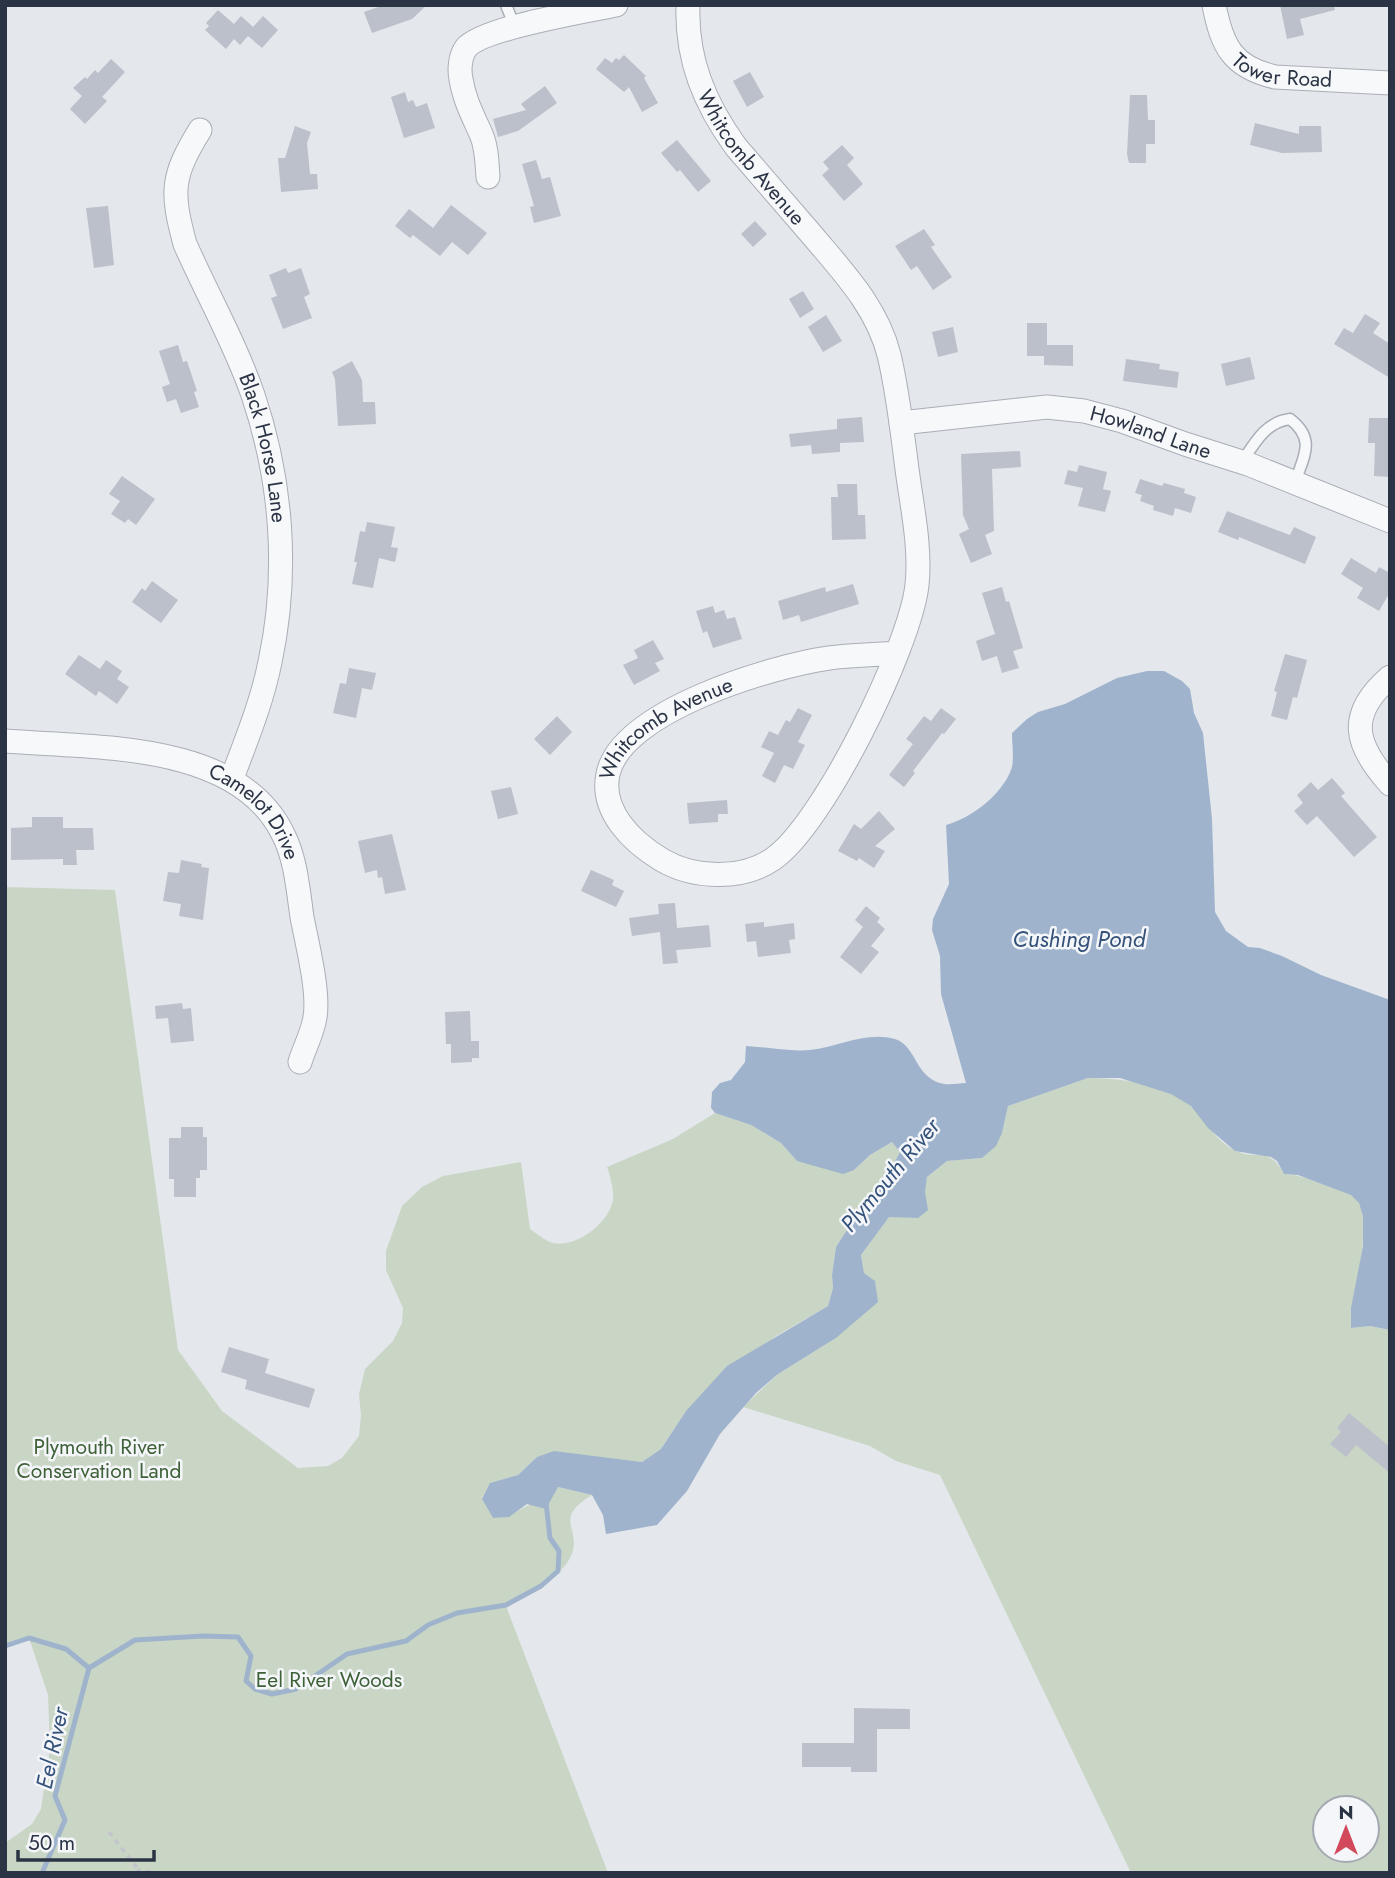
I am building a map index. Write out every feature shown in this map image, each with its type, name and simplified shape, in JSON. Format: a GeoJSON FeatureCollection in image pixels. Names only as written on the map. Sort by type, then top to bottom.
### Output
{"type":"FeatureCollection","features":[{"type":"Feature","properties":{"kind":"street"},"geometry":{"type":"LineString","coordinates":[[488,177],[483,137],[471,117],[461,78],[460,64],[466,48],[482,37],[515,27],[616,5]]}},
{"type":"Feature","properties":{"kind":"street","name":"Whitcomb Avenue"},"geometry":{"type":"LineString","coordinates":[[688,5],[689,46],[695,74],[719,124],[857,288],[876,318],[889,353],[901,424],[918,571],[916,590],[897,653],[878,698],[811,818],[792,842],[771,861],[747,870],[725,874],[681,870],[638,844],[607,803],[606,785],[610,766],[617,752],[655,720],[686,703],[725,685],[782,667],[829,658],[897,653]]}},
{"type":"Feature","properties":{"kind":"street","name":"Tower Road"},"geometry":{"type":"LineString","coordinates":[[1214,5],[1223,38],[1234,57],[1243,66],[1258,73],[1275,77],[1390,83]]}},
{"type":"Feature","properties":{"kind":"street","name":"Black Horse Lane"},"geometry":{"type":"LineString","coordinates":[[200,130],[183,159],[176,181],[179,223],[185,244],[253,394],[272,465],[280,526],[282,571],[279,612],[270,664],[247,740],[232,778]]}},
{"type":"Feature","properties":{"kind":"street","name":"Howland Lane"},"geometry":{"type":"LineString","coordinates":[[901,424],[1047,407],[1084,411],[1122,421],[1242,462],[1390,521]]}},
{"type":"Feature","properties":{"kind":"street"},"geometry":{"type":"LineString","coordinates":[[1390,677],[1378,687],[1366,704],[1360,725],[1362,744],[1371,763],[1390,784]]}},
{"type":"Feature","properties":{"kind":"street","name":"Camelot Drive"},"geometry":{"type":"LineString","coordinates":[[5,741],[165,756],[232,778],[254,794],[284,835],[292,858],[314,991],[315,1020],[300,1062]]}},
{"type":"Feature","properties":{"kind":"lane"},"geometry":{"type":"LineString","coordinates":[[506,5],[515,27]]}},
{"type":"Feature","properties":{"kind":"lane"},"geometry":{"type":"LineString","coordinates":[[1242,462],[1267,429],[1277,421],[1290,419],[1303,429],[1307,448],[1294,482]]}},
{"type":"Feature","properties":{"kind":"path"},"geometry":{"type":"LineString","coordinates":[[109,1832],[138,1871],[154,1873]]}},
{"type":"Feature","properties":{"kind":"green space","name":"Eel River Woods"},"geometry":{"type":"Polygon","coordinates":[[[5,887],[115,890],[178,1350],[222,1411],[298,1468],[328,1466],[342,1458],[359,1436],[359,1394],[365,1369],[393,1341],[402,1323],[403,1308],[386,1270],[386,1251],[402,1206],[422,1187],[443,1176],[521,1162],[530,1229],[550,1242],[562,1244],[581,1238],[606,1217],[613,1199],[607,1167],[673,1139],[715,1113],[751,1125],[781,1143],[797,1161],[854,1170],[870,1155],[892,1142],[900,1152],[889,1173],[862,1206],[836,1247],[833,1288],[828,1306],[776,1336],[686,1411],[661,1449],[642,1462],[605,1458],[537,1457],[518,1475],[491,1483],[482,1498],[493,1518],[518,1511],[558,1487],[592,1495],[573,1511],[571,1524],[574,1546],[567,1563],[542,1585],[506,1606],[608,1873],[5,1873],[5,1843],[32,1824],[41,1809],[50,1748],[48,1695],[29,1638],[5,1646],[5,887]]]}},
{"type":"Feature","properties":{"kind":"green space"},"geometry":{"type":"Polygon","coordinates":[[[1088,1078],[1128,1081],[1157,1088],[1182,1099],[1216,1136],[1234,1150],[1267,1156],[1273,1159],[1284,1174],[1343,1191],[1359,1203],[1363,1214],[1363,1245],[1351,1328],[1370,1326],[1390,1330],[1390,1873],[1131,1873],[940,1475],[896,1461],[870,1446],[743,1407],[778,1374],[836,1338],[864,1273],[861,1255],[889,1216],[918,1218],[927,1177],[947,1161],[982,1158],[1002,1133],[1008,1106],[1088,1078]]]}},
{"type":"Feature","properties":{"kind":"water","name":"Cushing Pond"},"geometry":{"type":"Polygon","coordinates":[[[1147,671],[1164,671],[1190,689],[1194,713],[1203,733],[1212,819],[1215,912],[1226,931],[1248,947],[1260,948],[1282,956],[1321,975],[1390,1000],[1390,1330],[1370,1326],[1351,1328],[1351,1308],[1363,1246],[1363,1216],[1359,1203],[1351,1195],[1298,1175],[1284,1174],[1277,1161],[1271,1157],[1235,1151],[1208,1128],[1191,1106],[1171,1094],[1120,1078],[1088,1078],[1008,1106],[996,1146],[982,1158],[947,1161],[927,1177],[925,1192],[928,1210],[918,1218],[889,1217],[861,1255],[864,1273],[875,1281],[878,1302],[836,1338],[778,1374],[756,1393],[720,1434],[687,1491],[657,1525],[606,1534],[603,1515],[592,1495],[558,1487],[546,1509],[527,1504],[509,1517],[493,1518],[482,1499],[490,1483],[518,1475],[537,1457],[554,1451],[642,1462],[661,1449],[686,1411],[727,1366],[828,1306],[833,1288],[836,1247],[862,1206],[889,1173],[900,1152],[892,1142],[870,1155],[854,1170],[843,1174],[797,1161],[781,1143],[751,1125],[715,1113],[711,1108],[712,1092],[720,1083],[731,1080],[745,1062],[746,1046],[810,1050],[873,1037],[895,1039],[902,1043],[927,1076],[934,1081],[947,1084],[966,1083],[941,994],[940,956],[932,930],[933,919],[949,884],[946,825],[966,817],[986,803],[1002,786],[1012,767],[1012,733],[1027,719],[1038,712],[1065,704],[1117,678],[1147,671]]]}},
{"type":"Feature","properties":{"kind":"building"},"geometry":{"type":"Polygon","coordinates":[[[384,5],[427,5],[412,19],[372,33],[364,12],[384,5]]]}},
{"type":"Feature","properties":{"kind":"building"},"geometry":{"type":"Polygon","coordinates":[[[1280,5],[1334,5],[1335,10],[1300,19],[1304,35],[1287,39],[1280,5]]]}},
{"type":"Feature","properties":{"kind":"building"},"geometry":{"type":"Polygon","coordinates":[[[218,10],[234,24],[241,16],[253,27],[263,16],[278,30],[262,48],[248,36],[240,45],[234,39],[226,49],[205,30],[209,26],[206,23],[218,10]]]}},
{"type":"Feature","properties":{"kind":"building"},"geometry":{"type":"Polygon","coordinates":[[[624,55],[646,76],[644,78],[658,103],[642,112],[629,87],[624,92],[596,69],[605,58],[612,63],[624,55]]]}},
{"type":"Feature","properties":{"kind":"building"},"geometry":{"type":"Polygon","coordinates":[[[111,59],[125,72],[102,97],[107,101],[85,124],[70,109],[82,96],[73,88],[95,70],[98,73],[111,59]]]}},
{"type":"Feature","properties":{"kind":"building"},"geometry":{"type":"Polygon","coordinates":[[[750,72],[764,97],[747,107],[733,81],[750,72]]]}},
{"type":"Feature","properties":{"kind":"building"},"geometry":{"type":"Polygon","coordinates":[[[545,86],[557,103],[518,131],[498,137],[493,119],[526,110],[521,104],[545,86]]]}},
{"type":"Feature","properties":{"kind":"building"},"geometry":{"type":"Polygon","coordinates":[[[405,92],[408,102],[413,100],[416,107],[427,103],[435,128],[404,138],[391,97],[405,92]]]}},
{"type":"Feature","properties":{"kind":"building"},"geometry":{"type":"Polygon","coordinates":[[[1130,95],[1147,95],[1148,120],[1155,120],[1155,144],[1146,144],[1146,163],[1129,163],[1127,154],[1130,95]]]}},
{"type":"Feature","properties":{"kind":"building"},"geometry":{"type":"Polygon","coordinates":[[[1255,123],[1299,134],[1299,126],[1321,126],[1322,152],[1282,153],[1250,145],[1255,123]]]}},
{"type":"Feature","properties":{"kind":"building"},"geometry":{"type":"Polygon","coordinates":[[[295,126],[311,132],[307,143],[310,174],[317,174],[318,189],[281,192],[278,158],[285,158],[295,126]]]}},
{"type":"Feature","properties":{"kind":"building"},"geometry":{"type":"Polygon","coordinates":[[[677,140],[711,181],[698,192],[661,153],[677,140]]]}},
{"type":"Feature","properties":{"kind":"building"},"geometry":{"type":"Polygon","coordinates":[[[842,145],[854,158],[847,165],[863,184],[844,201],[822,175],[829,169],[823,162],[842,145]]]}},
{"type":"Feature","properties":{"kind":"building"},"geometry":{"type":"Polygon","coordinates":[[[536,160],[542,179],[550,177],[561,216],[534,223],[530,207],[534,206],[522,164],[536,160]]]}},
{"type":"Feature","properties":{"kind":"building"},"geometry":{"type":"Polygon","coordinates":[[[451,205],[487,233],[468,255],[452,242],[440,256],[413,235],[410,238],[395,226],[409,209],[433,228],[451,205]]]}},
{"type":"Feature","properties":{"kind":"building"},"geometry":{"type":"Polygon","coordinates":[[[108,206],[114,265],[94,268],[86,208],[108,206]]]}},
{"type":"Feature","properties":{"kind":"building"},"geometry":{"type":"Polygon","coordinates":[[[755,221],[767,234],[753,247],[741,234],[755,221]]]}},
{"type":"Feature","properties":{"kind":"building"},"geometry":{"type":"Polygon","coordinates":[[[924,229],[935,245],[931,247],[952,277],[933,290],[917,266],[911,270],[895,246],[924,229]]]}},
{"type":"Feature","properties":{"kind":"building"},"geometry":{"type":"Polygon","coordinates":[[[286,268],[288,273],[301,268],[310,294],[304,297],[312,318],[283,329],[271,298],[277,296],[269,275],[286,268]]]}},
{"type":"Feature","properties":{"kind":"building"},"geometry":{"type":"Polygon","coordinates":[[[803,291],[814,309],[800,318],[789,299],[803,291]]]}},
{"type":"Feature","properties":{"kind":"building"},"geometry":{"type":"Polygon","coordinates":[[[1365,314],[1380,323],[1373,333],[1390,344],[1390,378],[1334,344],[1344,328],[1353,333],[1365,314]]]}},
{"type":"Feature","properties":{"kind":"building"},"geometry":{"type":"Polygon","coordinates":[[[826,315],[842,341],[823,352],[808,327],[826,315]]]}},
{"type":"Feature","properties":{"kind":"building"},"geometry":{"type":"Polygon","coordinates":[[[1027,323],[1047,323],[1047,345],[1073,345],[1073,366],[1044,365],[1044,356],[1027,356],[1027,323]]]}},
{"type":"Feature","properties":{"kind":"building"},"geometry":{"type":"Polygon","coordinates":[[[953,327],[958,352],[938,357],[932,332],[953,327]]]}},
{"type":"Feature","properties":{"kind":"building"},"geometry":{"type":"Polygon","coordinates":[[[178,345],[183,362],[187,361],[197,391],[194,392],[199,407],[181,413],[176,399],[167,402],[162,387],[170,384],[159,351],[178,345]]]}},
{"type":"Feature","properties":{"kind":"building"},"geometry":{"type":"Polygon","coordinates":[[[1250,357],[1255,379],[1226,386],[1221,364],[1250,357]]]}},
{"type":"Feature","properties":{"kind":"building"},"geometry":{"type":"Polygon","coordinates":[[[1126,359],[1160,364],[1159,369],[1179,372],[1177,388],[1123,381],[1126,359]]]}},
{"type":"Feature","properties":{"kind":"building"},"geometry":{"type":"Polygon","coordinates":[[[352,361],[362,380],[363,402],[375,402],[376,424],[338,426],[335,379],[332,372],[352,361]]]}},
{"type":"Feature","properties":{"kind":"building"},"geometry":{"type":"Polygon","coordinates":[[[862,417],[864,442],[840,443],[840,452],[812,454],[811,445],[791,447],[789,434],[837,429],[837,419],[862,417]]]}},
{"type":"Feature","properties":{"kind":"building"},"geometry":{"type":"Polygon","coordinates":[[[1369,418],[1390,418],[1390,477],[1374,476],[1375,443],[1368,443],[1369,418]]]}},
{"type":"Feature","properties":{"kind":"building"},"geometry":{"type":"Polygon","coordinates":[[[1020,451],[1021,467],[992,469],[994,531],[985,535],[992,554],[971,563],[959,534],[969,529],[963,515],[961,454],[1020,451]]]}},
{"type":"Feature","properties":{"kind":"building"},"geometry":{"type":"Polygon","coordinates":[[[1079,465],[1107,472],[1103,489],[1111,491],[1105,512],[1078,506],[1083,488],[1064,484],[1068,470],[1077,472],[1079,465]]]}},
{"type":"Feature","properties":{"kind":"building"},"geometry":{"type":"Polygon","coordinates":[[[122,476],[155,499],[136,525],[128,519],[125,523],[111,514],[120,501],[109,494],[122,476]]]}},
{"type":"Feature","properties":{"kind":"building"},"geometry":{"type":"Polygon","coordinates":[[[1140,479],[1185,489],[1184,493],[1196,497],[1191,513],[1175,508],[1173,516],[1153,510],[1154,506],[1140,501],[1142,495],[1135,493],[1140,479]]]}},
{"type":"Feature","properties":{"kind":"building"},"geometry":{"type":"Polygon","coordinates":[[[837,484],[857,484],[858,515],[865,515],[866,539],[832,540],[831,497],[838,497],[837,484]]]}},
{"type":"Feature","properties":{"kind":"building"},"geometry":{"type":"Polygon","coordinates":[[[1227,511],[1290,535],[1294,527],[1316,537],[1305,564],[1239,537],[1238,540],[1218,532],[1227,511]]]}},
{"type":"Feature","properties":{"kind":"building"},"geometry":{"type":"Polygon","coordinates":[[[367,522],[395,527],[391,547],[398,548],[395,562],[379,558],[373,588],[352,584],[360,531],[365,532],[367,522]]]}},
{"type":"Feature","properties":{"kind":"building"},"geometry":{"type":"Polygon","coordinates":[[[1351,558],[1376,573],[1379,567],[1390,573],[1390,592],[1379,611],[1357,598],[1363,588],[1341,574],[1351,558]]]}},
{"type":"Feature","properties":{"kind":"building"},"geometry":{"type":"Polygon","coordinates":[[[152,581],[178,600],[161,623],[132,602],[142,588],[145,591],[152,581]]]}},
{"type":"Feature","properties":{"kind":"building"},"geometry":{"type":"Polygon","coordinates":[[[853,584],[859,604],[801,622],[799,615],[783,620],[778,601],[825,587],[826,592],[853,584]]]}},
{"type":"Feature","properties":{"kind":"building"},"geometry":{"type":"Polygon","coordinates":[[[1002,587],[1023,648],[1013,651],[1019,668],[1002,673],[997,656],[982,661],[976,641],[995,634],[982,593],[1002,587]]]}},
{"type":"Feature","properties":{"kind":"building"},"geometry":{"type":"Polygon","coordinates":[[[713,606],[715,613],[724,610],[727,619],[735,617],[742,639],[713,648],[707,631],[703,633],[696,611],[713,606]]]}},
{"type":"Feature","properties":{"kind":"building"},"geometry":{"type":"Polygon","coordinates":[[[653,640],[664,659],[655,663],[660,671],[634,685],[623,665],[638,658],[634,650],[653,640]]]}},
{"type":"Feature","properties":{"kind":"building"},"geometry":{"type":"Polygon","coordinates":[[[1285,654],[1307,660],[1297,698],[1293,697],[1287,720],[1271,716],[1277,692],[1274,691],[1285,654]]]}},
{"type":"Feature","properties":{"kind":"building"},"geometry":{"type":"Polygon","coordinates":[[[79,655],[100,669],[106,660],[122,671],[117,679],[129,687],[117,704],[99,691],[96,696],[65,674],[79,655]]]}},
{"type":"Feature","properties":{"kind":"building"},"geometry":{"type":"Polygon","coordinates":[[[349,668],[376,673],[372,690],[362,688],[356,718],[333,713],[340,683],[346,684],[349,668]]]}},
{"type":"Feature","properties":{"kind":"building"},"geometry":{"type":"Polygon","coordinates":[[[798,708],[812,715],[798,742],[805,745],[793,769],[784,765],[775,783],[762,776],[774,753],[761,747],[769,731],[778,735],[786,720],[790,722],[798,708]]]}},
{"type":"Feature","properties":{"kind":"building"},"geometry":{"type":"Polygon","coordinates":[[[941,708],[956,719],[944,734],[942,733],[904,787],[889,775],[913,744],[906,739],[924,716],[931,721],[941,708]]]}},
{"type":"Feature","properties":{"kind":"building"},"geometry":{"type":"Polygon","coordinates":[[[557,716],[572,732],[550,755],[534,739],[557,716]]]}},
{"type":"Feature","properties":{"kind":"building"},"geometry":{"type":"Polygon","coordinates":[[[1332,778],[1345,793],[1341,796],[1377,837],[1354,857],[1317,816],[1307,825],[1294,811],[1303,803],[1297,795],[1311,782],[1318,790],[1332,778]]]}},
{"type":"Feature","properties":{"kind":"building"},"geometry":{"type":"Polygon","coordinates":[[[511,787],[518,814],[498,819],[491,791],[511,787]]]}},
{"type":"Feature","properties":{"kind":"building"},"geometry":{"type":"Polygon","coordinates":[[[727,800],[728,814],[718,814],[718,822],[689,824],[687,803],[727,800]]]}},
{"type":"Feature","properties":{"kind":"building"},"geometry":{"type":"Polygon","coordinates":[[[879,811],[895,829],[875,846],[885,851],[874,868],[859,858],[857,861],[838,851],[854,824],[861,829],[879,811]]]}},
{"type":"Feature","properties":{"kind":"building"},"geometry":{"type":"Polygon","coordinates":[[[32,817],[63,817],[63,828],[93,828],[94,850],[76,850],[77,865],[63,865],[63,859],[11,860],[11,828],[32,827],[32,817]]]}},
{"type":"Feature","properties":{"kind":"building"},"geometry":{"type":"Polygon","coordinates":[[[392,834],[406,890],[385,894],[382,877],[378,878],[377,870],[365,873],[358,841],[392,834]]]}},
{"type":"Feature","properties":{"kind":"building"},"geometry":{"type":"Polygon","coordinates":[[[181,860],[209,868],[203,920],[179,916],[181,904],[163,901],[168,872],[179,873],[181,860]]]}},
{"type":"Feature","properties":{"kind":"building"},"geometry":{"type":"Polygon","coordinates":[[[591,870],[614,880],[612,885],[624,891],[616,907],[581,891],[591,870]]]}},
{"type":"Feature","properties":{"kind":"building"},"geometry":{"type":"Polygon","coordinates":[[[675,903],[677,928],[709,925],[711,947],[676,950],[678,963],[663,964],[660,932],[632,936],[629,918],[659,914],[658,904],[675,903]]]}},
{"type":"Feature","properties":{"kind":"building"},"geometry":{"type":"Polygon","coordinates":[[[866,906],[880,918],[877,922],[885,929],[871,946],[879,952],[861,974],[840,957],[863,927],[855,920],[866,906]]]}},
{"type":"Feature","properties":{"kind":"building"},"geometry":{"type":"Polygon","coordinates":[[[764,922],[764,927],[794,923],[795,939],[789,940],[791,953],[758,957],[756,941],[747,942],[745,924],[764,922]]]}},
{"type":"Feature","properties":{"kind":"building"},"geometry":{"type":"Polygon","coordinates":[[[182,1003],[183,1009],[191,1008],[194,1041],[171,1043],[168,1018],[156,1019],[155,1006],[182,1003]]]}},
{"type":"Feature","properties":{"kind":"building"},"geometry":{"type":"Polygon","coordinates":[[[470,1011],[471,1041],[479,1041],[479,1058],[472,1058],[472,1062],[451,1063],[451,1044],[446,1044],[445,1012],[470,1011]]]}},
{"type":"Feature","properties":{"kind":"building"},"geometry":{"type":"Polygon","coordinates":[[[181,1127],[203,1127],[203,1137],[207,1137],[207,1170],[200,1170],[200,1178],[196,1178],[196,1197],[174,1197],[174,1179],[169,1179],[169,1138],[181,1138],[181,1127]]]}},
{"type":"Feature","properties":{"kind":"building"},"geometry":{"type":"Polygon","coordinates":[[[229,1347],[269,1359],[265,1373],[315,1389],[309,1408],[245,1389],[247,1380],[221,1372],[229,1347]]]}},
{"type":"Feature","properties":{"kind":"building"},"geometry":{"type":"Polygon","coordinates":[[[1349,1413],[1390,1447],[1390,1473],[1356,1445],[1346,1457],[1330,1444],[1341,1432],[1337,1428],[1349,1413]]]}},
{"type":"Feature","properties":{"kind":"building"},"geometry":{"type":"Polygon","coordinates":[[[854,1708],[910,1709],[910,1729],[877,1729],[877,1772],[851,1772],[851,1767],[802,1767],[802,1743],[854,1743],[854,1708]]]}},
{"type":"Feature","properties":{"kind":"waterway","name":"Plymouth River"},"geometry":{"type":"LineString","coordinates":[[5,1646],[29,1638],[66,1649],[89,1668],[135,1640],[238,1637],[251,1656],[246,1681],[255,1689],[272,1694],[296,1689],[347,1654],[406,1641],[428,1625],[457,1613],[506,1605],[541,1586],[558,1571],[559,1551],[550,1538],[546,1503]]}},
{"type":"Feature","properties":{"kind":"waterway","name":"Eel River"},"geometry":{"type":"LineString","coordinates":[[42,1873],[65,1820],[55,1796],[89,1668]]}},
{"type":"Feature","properties":{"kind":"park label","name":"Plymouth River Conservation Land"},"geometry":{"type":"Point","coordinates":[99,1459]}}]}
